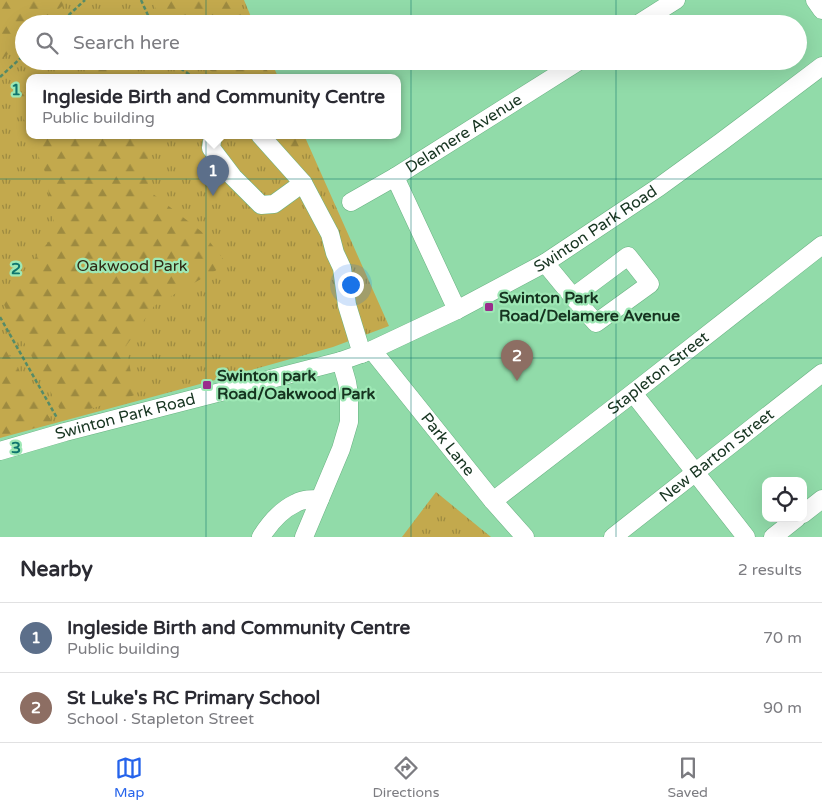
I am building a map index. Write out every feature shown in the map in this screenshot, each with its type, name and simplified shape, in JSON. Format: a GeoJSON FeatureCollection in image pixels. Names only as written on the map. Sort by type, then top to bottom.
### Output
{"type":"FeatureCollection","features":[{"type":"Feature","properties":{"kind":"street"},"geometry":{"type":"LineString","coordinates":[[652,15],[676,0]]}},
{"type":"Feature","properties":{"kind":"street"},"geometry":{"type":"LineString","coordinates":[[815,0],[822,10]]}},
{"type":"Feature","properties":{"kind":"street","name":"Swinton Park Road"},"geometry":{"type":"LineString","coordinates":[[0,452],[66,432],[341,361],[367,352],[457,310],[545,262],[659,187],[822,66]]}},
{"type":"Feature","properties":{"kind":"street","name":"Delamere Avenue"},"geometry":{"type":"LineString","coordinates":[[457,310],[395,177],[565,70]]}},
{"type":"Feature","properties":{"kind":"street"},"geometry":{"type":"LineString","coordinates":[[212,139],[211,148],[233,177],[261,205],[274,204],[303,183]]}},
{"type":"Feature","properties":{"kind":"street"},"geometry":{"type":"LineString","coordinates":[[264,139],[303,183],[330,234],[335,253],[342,268],[347,305],[367,352]]}},
{"type":"Feature","properties":{"kind":"street"},"geometry":{"type":"LineString","coordinates":[[351,202],[395,177]]}},
{"type":"Feature","properties":{"kind":"street","name":"Stapleton Street"},"geometry":{"type":"LineString","coordinates":[[493,501],[822,245]]}},
{"type":"Feature","properties":{"kind":"street"},"geometry":{"type":"LineString","coordinates":[[545,262],[573,297]]}},
{"type":"Feature","properties":{"kind":"street","name":"Park Lane"},"geometry":{"type":"LineString","coordinates":[[367,352],[525,537]]}},
{"type":"Feature","properties":{"kind":"street"},"geometry":{"type":"LineString","coordinates":[[304,537],[349,422],[349,394],[341,361]]}},
{"type":"Feature","properties":{"kind":"street","name":"New Barton Street"},"geometry":{"type":"LineString","coordinates":[[613,537],[822,373]]}},
{"type":"Feature","properties":{"kind":"street"},"geometry":{"type":"LineString","coordinates":[[633,393],[746,537]]}},
{"type":"Feature","properties":{"kind":"street"},"geometry":{"type":"LineString","coordinates":[[261,537],[266,528],[283,511],[297,502],[320,499]]}},
{"type":"Feature","properties":{"kind":"street"},"geometry":{"type":"LineString","coordinates":[[807,511],[822,499]]}},
{"type":"Feature","properties":{"kind":"street"},"geometry":{"type":"LineString","coordinates":[[773,537],[792,522]]}},
{"type":"Feature","properties":{"kind":"path"},"geometry":{"type":"LineString","coordinates":[[69,15],[85,0]]}},
{"type":"Feature","properties":{"kind":"path"},"geometry":{"type":"LineString","coordinates":[[140,0],[148,15]]}},
{"type":"Feature","properties":{"kind":"path"},"geometry":{"type":"LineString","coordinates":[[0,77],[15,64]]}},
{"type":"Feature","properties":{"kind":"path"},"geometry":{"type":"LineString","coordinates":[[0,317],[66,432]]}},
{"type":"Feature","properties":{"kind":"green space","name":"Oakwood Park"},"geometry":{"type":"Polygon","coordinates":[[[0,0],[244,0],[250,15],[15,15],[15,70],[275,70],[277,74],[26,74],[26,139],[306,139],[389,326],[333,347],[0,438],[0,0]]]}},
{"type":"Feature","properties":{"kind":"green space"},"geometry":{"type":"Polygon","coordinates":[[[0,0],[69,0],[52,15],[15,15],[15,48],[0,61],[0,0]]]}},
{"type":"Feature","properties":{"kind":"green space"},"geometry":{"type":"Polygon","coordinates":[[[151,0],[237,0],[243,15],[160,15],[151,0]]]}},
{"type":"Feature","properties":{"kind":"green space"},"geometry":{"type":"Polygon","coordinates":[[[100,70],[122,70],[129,74],[76,74],[100,70]]]}},
{"type":"Feature","properties":{"kind":"green space"},"geometry":{"type":"Polygon","coordinates":[[[210,70],[267,70],[269,74],[214,74],[210,70]]]}},
{"type":"Feature","properties":{"kind":"green space"},"geometry":{"type":"Polygon","coordinates":[[[26,92],[26,125],[15,98],[26,92]]]}},
{"type":"Feature","properties":{"kind":"green space"},"geometry":{"type":"Polygon","coordinates":[[[32,139],[145,139],[148,144],[148,190],[202,232],[227,264],[154,306],[126,346],[135,395],[64,417],[1,299],[56,233],[45,172],[32,139]]]}},
{"type":"Feature","properties":{"kind":"green space"},"geometry":{"type":"Polygon","coordinates":[[[275,139],[296,139],[301,151],[286,152],[275,139]]]}},
{"type":"Feature","properties":{"kind":"green space"},"geometry":{"type":"Polygon","coordinates":[[[0,341],[53,423],[0,437],[0,341]]]}},
{"type":"Feature","properties":{"kind":"green space"},"geometry":{"type":"Polygon","coordinates":[[[436,492],[491,537],[402,537],[436,492]]]}},
{"type":"Feature","properties":{"kind":"place","name":"Ingleside Birth and Community Centre"},"geometry":{"type":"Point","coordinates":[213,196]}},
{"type":"Feature","properties":{"kind":"place","name":"Swinton Park Road/Delamere Avenue"},"geometry":{"type":"Point","coordinates":[489,307]}},
{"type":"Feature","properties":{"kind":"place","name":"St Luke's RC Primary School"},"geometry":{"type":"Point","coordinates":[517,381]}},
{"type":"Feature","properties":{"kind":"place","name":"Swinton park Road/Oakwood Park"},"geometry":{"type":"Point","coordinates":[207,385]}}]}
